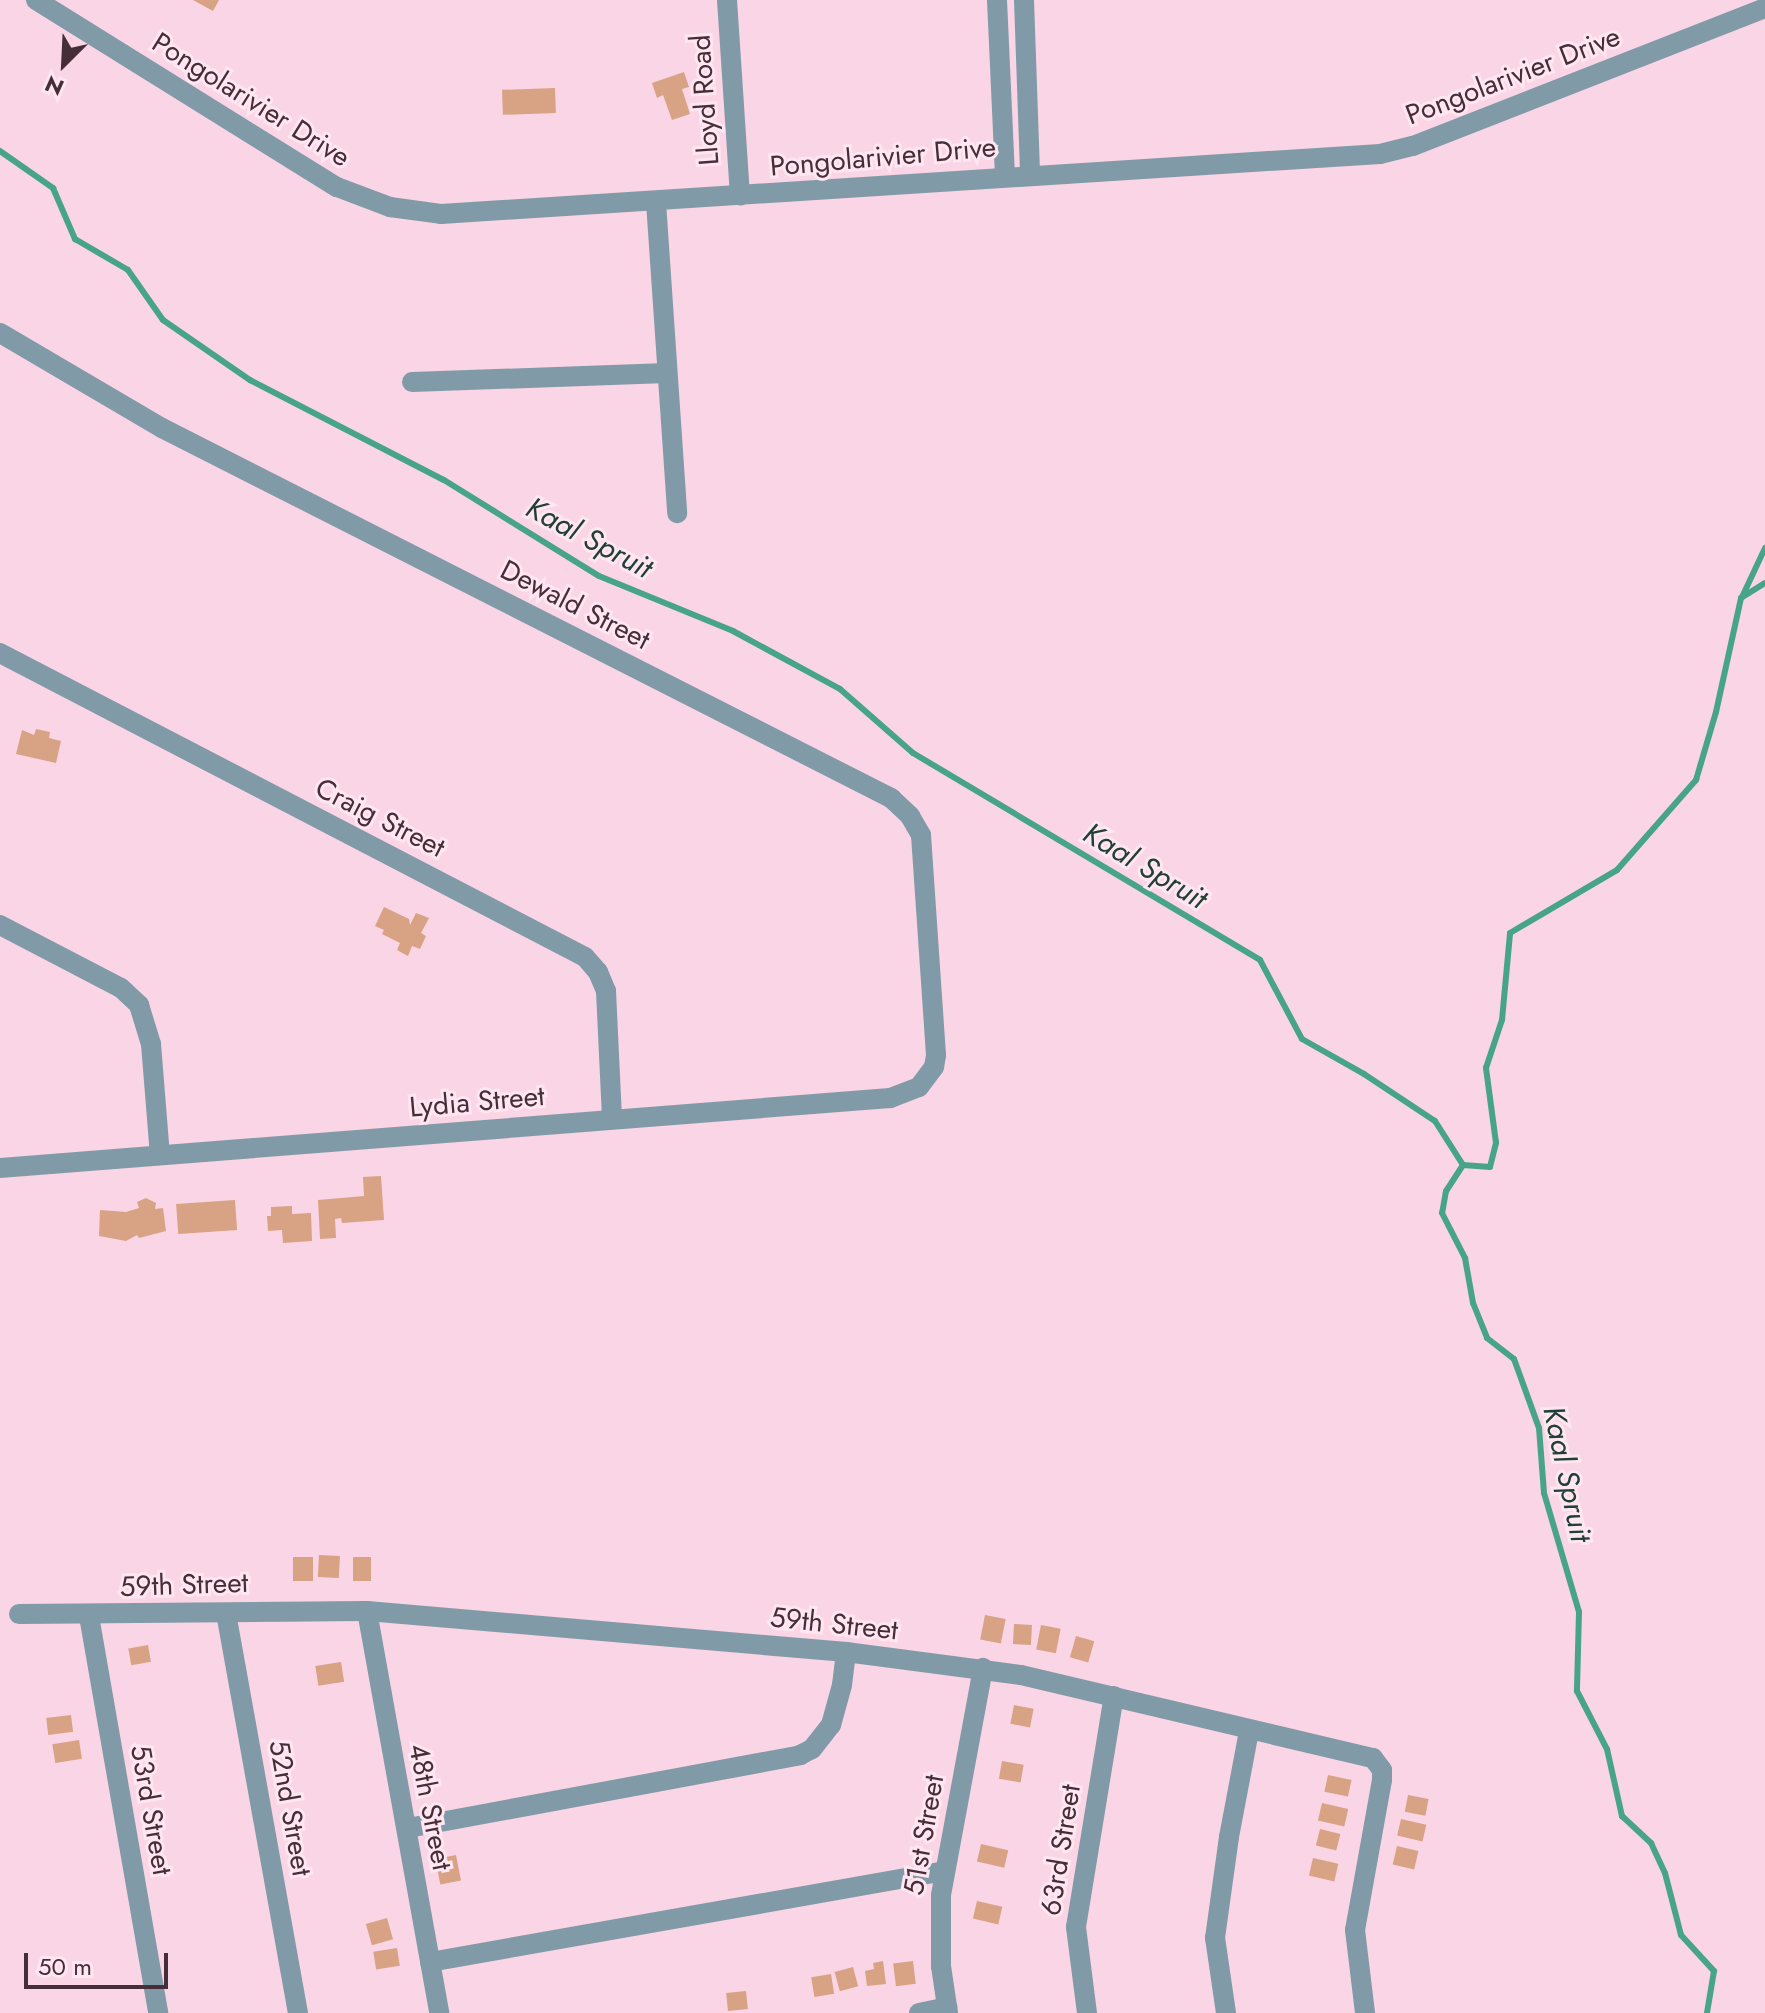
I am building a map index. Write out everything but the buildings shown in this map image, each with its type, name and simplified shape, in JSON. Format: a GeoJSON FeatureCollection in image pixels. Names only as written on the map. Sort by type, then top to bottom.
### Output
{"type":"FeatureCollection","features":[{"type":"Feature","properties":{"kind":"street","name":"Pongolarivier Drive"},"geometry":{"type":"LineString","coordinates":[[36,0],[299,166],[367,201],[441,214],[656,202],[1030,174],[1169,170],[1380,154],[1413,146],[1765,8]]}},
{"type":"Feature","properties":{"kind":"street","name":"Lloyd Road"},"geometry":{"type":"LineString","coordinates":[[727,0],[740,196]]}},
{"type":"Feature","properties":{"kind":"street"},"geometry":{"type":"LineString","coordinates":[[997,0],[1005,176]]}},
{"type":"Feature","properties":{"kind":"street"},"geometry":{"type":"LineString","coordinates":[[1024,0],[1030,174]]}},
{"type":"Feature","properties":{"kind":"street"},"geometry":{"type":"LineString","coordinates":[[656,202],[677,513]]}},
{"type":"Feature","properties":{"kind":"street","name":"Dewald Street"},"geometry":{"type":"LineString","coordinates":[[0,333],[162,428],[891,798],[910,816],[921,835],[936,1055]]}},
{"type":"Feature","properties":{"kind":"street"},"geometry":{"type":"LineString","coordinates":[[412,382],[667,373]]}},
{"type":"Feature","properties":{"kind":"street","name":"Craig Street"},"geometry":{"type":"LineString","coordinates":[[0,653],[585,957],[598,972],[606,991],[612,1118]]}},
{"type":"Feature","properties":{"kind":"street"},"geometry":{"type":"LineString","coordinates":[[0,925],[121,988],[139,1005],[147,1022],[151,1044],[160,1155]]}},
{"type":"Feature","properties":{"kind":"street","name":"Lydia Street"},"geometry":{"type":"LineString","coordinates":[[0,1168],[890,1098],[919,1087],[934,1067],[936,1055]]}},
{"type":"Feature","properties":{"kind":"street","name":"59th Street"},"geometry":{"type":"LineString","coordinates":[[19,1614],[89,1616],[367,1611],[846,1652],[983,1668],[1373,1758],[1382,1770],[1355,1930],[1365,2013]]}},
{"type":"Feature","properties":{"kind":"street","name":"48th Street"},"geometry":{"type":"LineString","coordinates":[[367,1611],[439,2013]]}},
{"type":"Feature","properties":{"kind":"street","name":"52nd Street"},"geometry":{"type":"LineString","coordinates":[[226,1613],[298,2013]]}},
{"type":"Feature","properties":{"kind":"street","name":"53rd Street"},"geometry":{"type":"LineString","coordinates":[[89,1616],[158,2013]]}},
{"type":"Feature","properties":{"kind":"street"},"geometry":{"type":"LineString","coordinates":[[408,1828],[800,1755],[812,1749],[831,1725],[842,1685],[846,1652]]}},
{"type":"Feature","properties":{"kind":"street","name":"51st Street"},"geometry":{"type":"LineString","coordinates":[[948,2010],[939,1937],[945,1871],[983,1668]]}},
{"type":"Feature","properties":{"kind":"street","name":"63rd Street"},"geometry":{"type":"LineString","coordinates":[[1087,2013],[1076,1927],[1114,1696]]}},
{"type":"Feature","properties":{"kind":"street"},"geometry":{"type":"LineString","coordinates":[[1226,2013],[1215,1938],[1229,1837],[1249,1731]]}},
{"type":"Feature","properties":{"kind":"street"},"geometry":{"type":"LineString","coordinates":[[430,1962],[945,1871]]}},
{"type":"Feature","properties":{"kind":"street"},"geometry":{"type":"LineString","coordinates":[[919,2013],[948,2010]]}},
{"type":"Feature","properties":{"kind":"waterway","name":"Kaal Spruit"},"geometry":{"type":"LineString","coordinates":[[0,151],[53,188],[75,239],[128,270],[163,320],[250,380],[444,480],[599,576],[733,631],[840,689],[913,753],[1260,960],[1302,1039],[1364,1074],[1435,1121],[1463,1165]]}},
{"type":"Feature","properties":{"kind":"waterway"},"geometry":{"type":"LineString","coordinates":[[1743,595],[1765,548]]}},
{"type":"Feature","properties":{"kind":"waterway"},"geometry":{"type":"LineString","coordinates":[[1463,1165],[1490,1167],[1496,1143],[1486,1068],[1502,1020],[1510,933],[1617,870],[1696,780],[1716,712],[1741,598],[1765,583]]}},
{"type":"Feature","properties":{"kind":"waterway","name":"Kaal Spruit"},"geometry":{"type":"LineString","coordinates":[[1463,1165],[1446,1191],[1442,1213],[1465,1258],[1473,1303],[1487,1338],[1514,1359],[1539,1428],[1544,1493],[1579,1612],[1577,1691],[1607,1749],[1622,1816],[1651,1843],[1665,1873],[1681,1935],[1714,1971],[1707,2013]]}}]}
